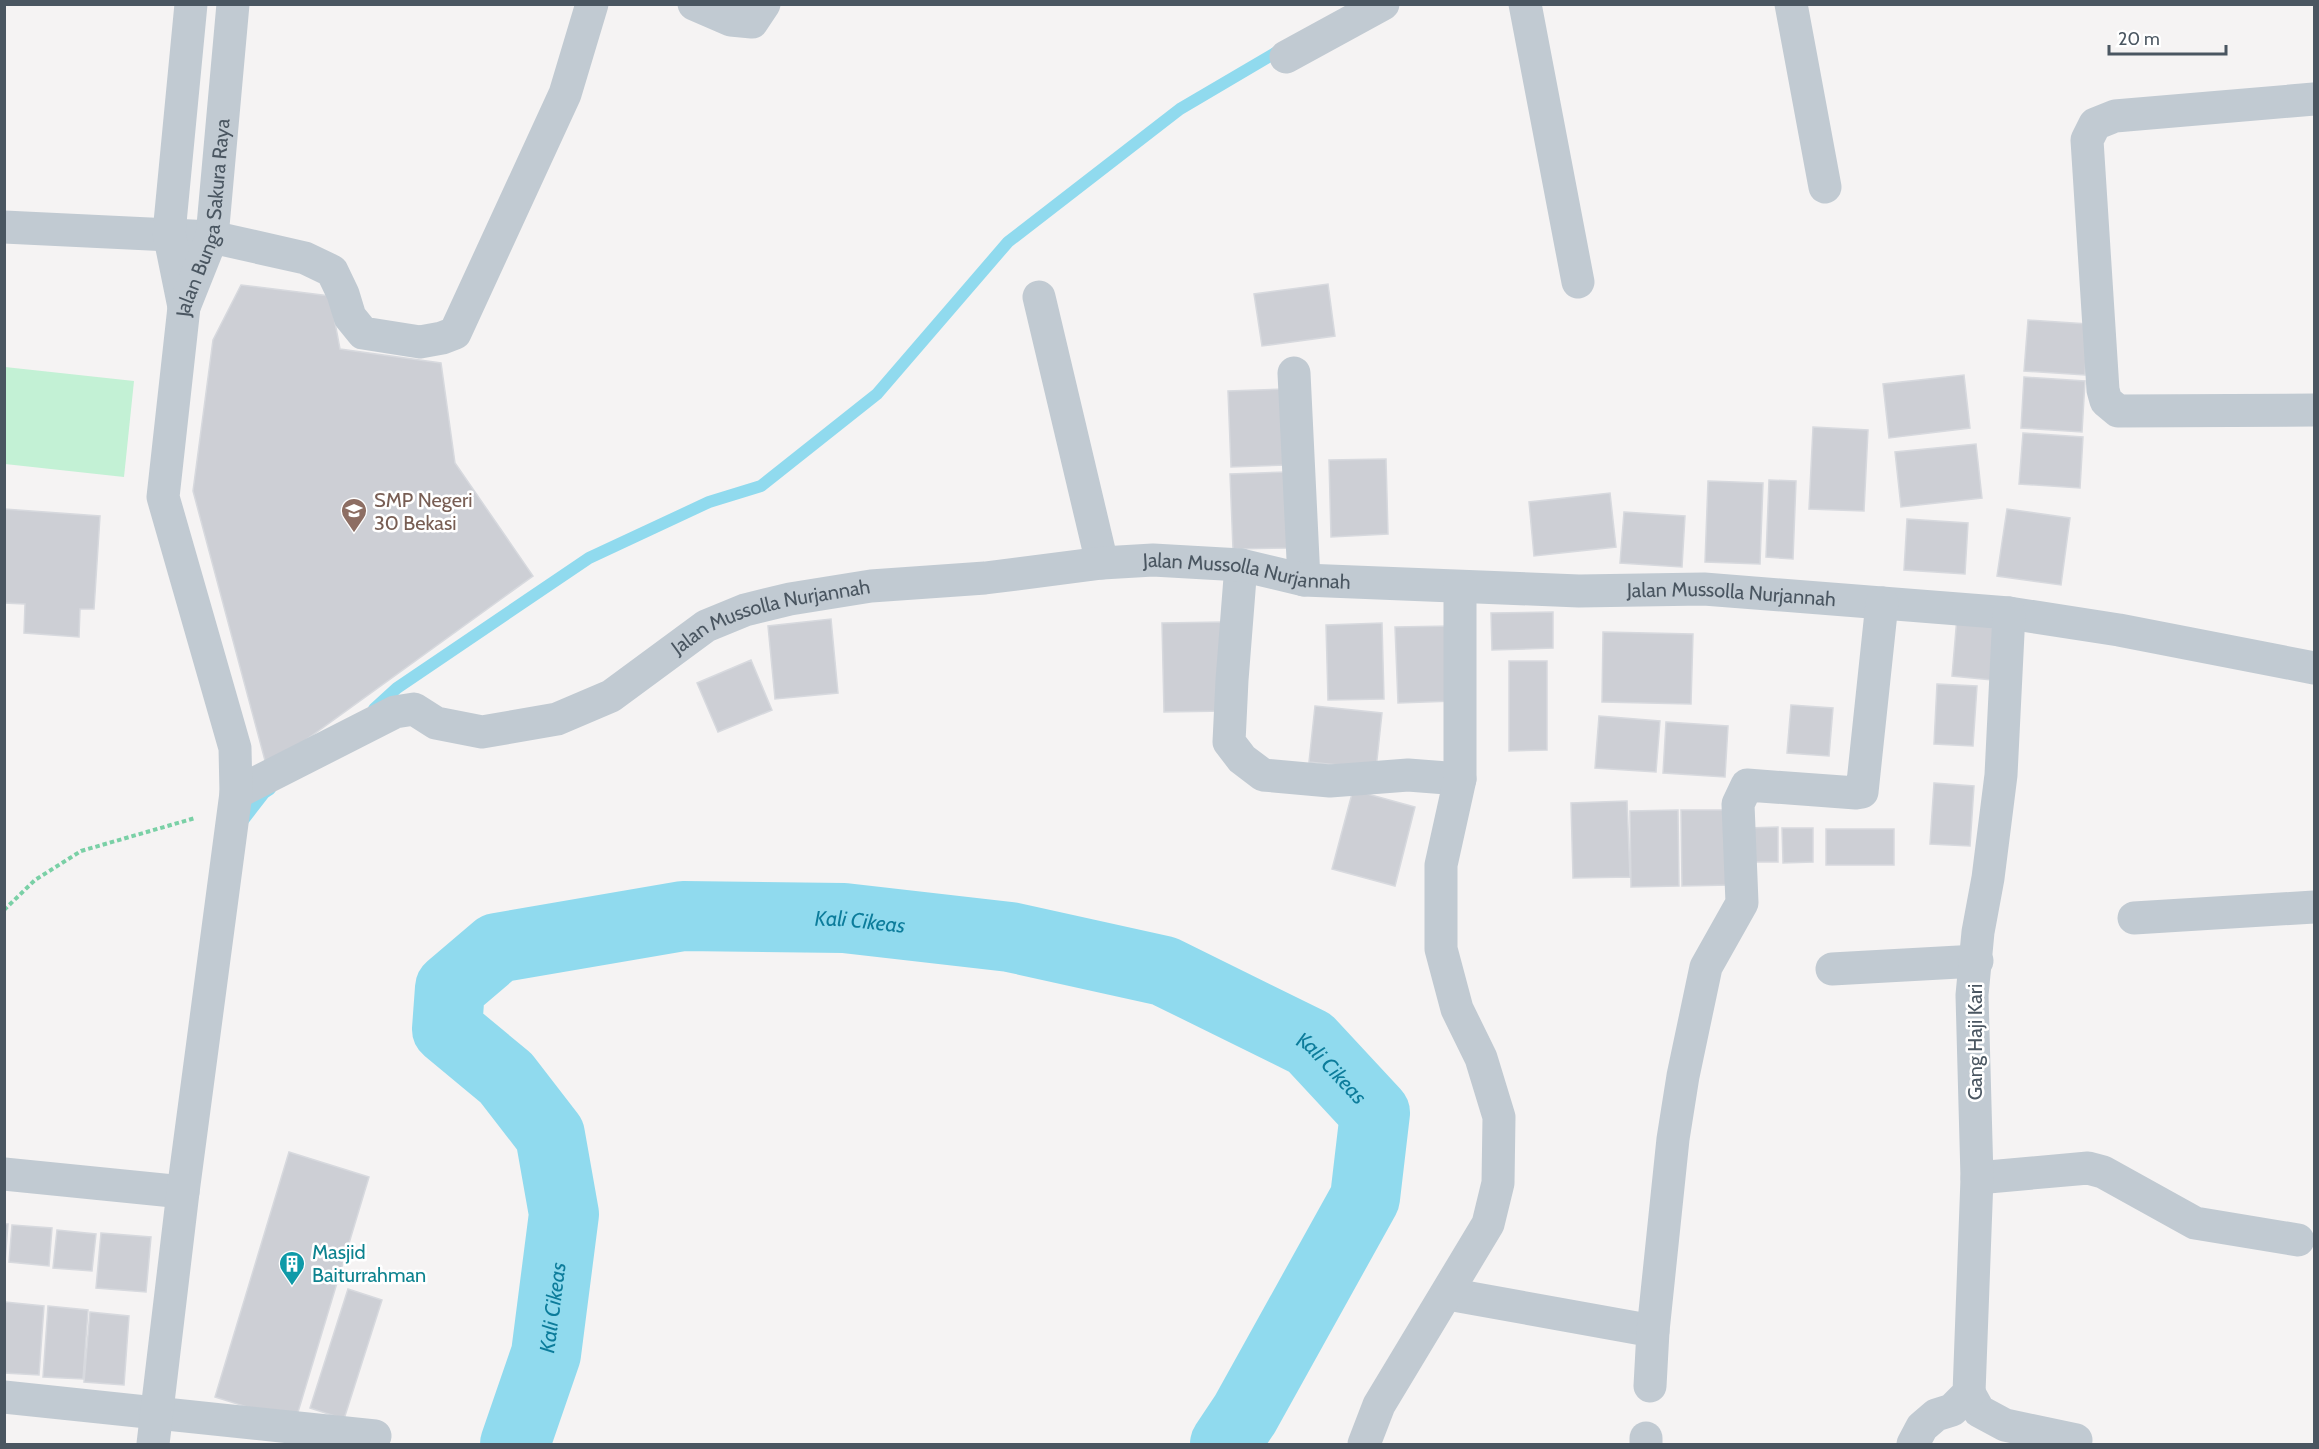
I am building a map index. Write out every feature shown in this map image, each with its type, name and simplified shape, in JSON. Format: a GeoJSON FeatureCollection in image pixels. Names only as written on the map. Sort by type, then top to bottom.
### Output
{"type":"FeatureCollection","features":[{"type":"Feature","properties":{"kind":"street","name":"Jalan Bunga Sakura Raya"},"geometry":{"type":"LineString","coordinates":[[184,307],[169,233],[190,4]]}},
{"type":"Feature","properties":{"kind":"street","name":"Jalan Bunga Sakura Raya"},"geometry":{"type":"LineString","coordinates":[[184,307],[212,237],[233,4]]}},
{"type":"Feature","properties":{"kind":"street"},"geometry":{"type":"LineString","coordinates":[[4,227],[169,233],[212,237],[305,258],[332,271],[343,294],[350,317],[363,333],[420,342],[442,338],[455,333],[565,94],[592,4]]}},
{"type":"Feature","properties":{"kind":"street"},"geometry":{"type":"LineString","coordinates":[[694,4],[731,20],[752,22],[764,4]]}},
{"type":"Feature","properties":{"kind":"street"},"geometry":{"type":"LineString","coordinates":[[1286,57],[1383,4]]}},
{"type":"Feature","properties":{"kind":"street"},"geometry":{"type":"LineString","coordinates":[[1525,4],[1578,282]]}},
{"type":"Feature","properties":{"kind":"street"},"geometry":{"type":"LineString","coordinates":[[1791,4],[1825,187]]}},
{"type":"Feature","properties":{"kind":"street"},"geometry":{"type":"LineString","coordinates":[[2314,99],[2115,116],[2095,124],[2087,140],[2103,390],[2106,401],[2118,411],[2314,410]]}},
{"type":"Feature","properties":{"kind":"street"},"geometry":{"type":"LineString","coordinates":[[1039,297],[1102,563]]}},
{"type":"Feature","properties":{"kind":"street"},"geometry":{"type":"LineString","coordinates":[[153,1444],[183,1192],[236,793],[235,748],[163,497],[184,307]]}},
{"type":"Feature","properties":{"kind":"street"},"geometry":{"type":"LineString","coordinates":[[1294,373],[1304,580]]}},
{"type":"Feature","properties":{"kind":"street","name":"Jalan Mussolla Nurjannah"},"geometry":{"type":"LineString","coordinates":[[236,793],[321,748],[404,709],[414,710],[436,723],[482,732],[557,719],[611,696],[706,626],[745,610],[790,599],[871,586],[996,577],[1102,563],[1153,560],[1241,565],[1304,580],[1579,591],[1704,589],[2009,613],[2119,630],[2314,668]]}},
{"type":"Feature","properties":{"kind":"street"},"geometry":{"type":"LineString","coordinates":[[1241,565],[1229,742],[1242,759],[1263,775],[1330,781],[1408,776],[1460,779]]}},
{"type":"Feature","properties":{"kind":"street"},"geometry":{"type":"LineString","coordinates":[[1364,1444],[1379,1405],[1448,1294],[1488,1224],[1498,1183],[1499,1117],[1481,1058],[1457,1009],[1441,949],[1441,865],[1460,779],[1460,586]]}},
{"type":"Feature","properties":{"kind":"street"},"geometry":{"type":"LineString","coordinates":[[1650,1386],[1653,1331],[1673,1139],[1693,1025],[1706,967],[1742,903],[1738,804],[1748,785],[1863,792],[1882,603]]}},
{"type":"Feature","properties":{"kind":"street","name":"Gang Haji Kari"},"geometry":{"type":"LineString","coordinates":[[1969,1393],[1977,1178],[1972,994],[1978,932],[1988,878],[2001,775],[2009,613]]}},
{"type":"Feature","properties":{"kind":"street"},"geometry":{"type":"LineString","coordinates":[[2134,918],[2314,907]]}},
{"type":"Feature","properties":{"kind":"street"},"geometry":{"type":"LineString","coordinates":[[1832,969],[1977,961]]}},
{"type":"Feature","properties":{"kind":"street"},"geometry":{"type":"LineString","coordinates":[[1977,1178],[2088,1168],[2103,1172],[2195,1223],[2298,1240]]}},
{"type":"Feature","properties":{"kind":"street"},"geometry":{"type":"LineString","coordinates":[[4,1174],[183,1192]]}},
{"type":"Feature","properties":{"kind":"street"},"geometry":{"type":"LineString","coordinates":[[1448,1294],[1653,1331]]}},
{"type":"Feature","properties":{"kind":"street"},"geometry":{"type":"LineString","coordinates":[[1913,1444],[1922,1427],[1936,1415],[1953,1410],[1969,1393],[1979,1410],[2005,1425],[2076,1440]]}},
{"type":"Feature","properties":{"kind":"street"},"geometry":{"type":"LineString","coordinates":[[4,1397],[375,1436]]}},
{"type":"Feature","properties":{"kind":"path"},"geometry":{"type":"LineString","coordinates":[[4,910],[35,880],[81,851],[202,816],[236,793]]}},
{"type":"Feature","properties":{"kind":"green space"},"geometry":{"type":"Polygon","coordinates":[[[5,367],[134,381],[124,477],[5,464],[5,367]]]}},
{"type":"Feature","properties":{"kind":"building"},"geometry":{"type":"Polygon","coordinates":[[[1328,284],[1335,336],[1262,346],[1254,294],[1328,284]]]}},
{"type":"Feature","properties":{"kind":"building","name":"SMP Negeri 30 Bekasi"},"geometry":{"type":"Polygon","coordinates":[[[241,285],[330,296],[340,349],[441,363],[455,463],[533,576],[267,768],[193,491],[213,340],[241,285]]]}},
{"type":"Feature","properties":{"kind":"building"},"geometry":{"type":"Polygon","coordinates":[[[2028,320],[2088,324],[2085,375],[2024,371],[2028,320]]]}},
{"type":"Feature","properties":{"kind":"building"},"geometry":{"type":"Polygon","coordinates":[[[1964,375],[1970,428],[1889,438],[1883,384],[1964,375]]]}},
{"type":"Feature","properties":{"kind":"building"},"geometry":{"type":"Polygon","coordinates":[[[2024,377],[2085,381],[2082,432],[2021,428],[2024,377]]]}},
{"type":"Feature","properties":{"kind":"building"},"geometry":{"type":"Polygon","coordinates":[[[1285,389],[1287,465],[1231,467],[1228,391],[1285,389]]]}},
{"type":"Feature","properties":{"kind":"building"},"geometry":{"type":"Polygon","coordinates":[[[1813,427],[1868,430],[1864,511],[1809,509],[1813,427]]]}},
{"type":"Feature","properties":{"kind":"building"},"geometry":{"type":"Polygon","coordinates":[[[2023,433],[2083,437],[2080,488],[2019,484],[2023,433]]]}},
{"type":"Feature","properties":{"kind":"building"},"geometry":{"type":"Polygon","coordinates":[[[1976,444],[1982,498],[1901,507],[1895,452],[1976,444]]]}},
{"type":"Feature","properties":{"kind":"building"},"geometry":{"type":"Polygon","coordinates":[[[1386,459],[1388,534],[1331,537],[1329,460],[1386,459]]]}},
{"type":"Feature","properties":{"kind":"building"},"geometry":{"type":"Polygon","coordinates":[[[1287,472],[1289,548],[1233,549],[1230,474],[1287,472]]]}},
{"type":"Feature","properties":{"kind":"building"},"geometry":{"type":"Polygon","coordinates":[[[1769,480],[1796,481],[1793,559],[1766,557],[1769,480]]]}},
{"type":"Feature","properties":{"kind":"building"},"geometry":{"type":"Polygon","coordinates":[[[1708,481],[1763,483],[1760,564],[1705,562],[1708,481]]]}},
{"type":"Feature","properties":{"kind":"building"},"geometry":{"type":"Polygon","coordinates":[[[1610,493],[1616,547],[1534,556],[1529,502],[1610,493]]]}},
{"type":"Feature","properties":{"kind":"building"},"geometry":{"type":"Polygon","coordinates":[[[4,509],[100,516],[94,609],[80,609],[79,637],[24,633],[25,604],[4,603],[4,509]]]}},
{"type":"Feature","properties":{"kind":"building"},"geometry":{"type":"Polygon","coordinates":[[[2007,509],[2070,518],[2061,585],[1997,576],[2007,509]]]}},
{"type":"Feature","properties":{"kind":"building"},"geometry":{"type":"Polygon","coordinates":[[[1624,512],[1685,516],[1682,567],[1620,563],[1624,512]]]}},
{"type":"Feature","properties":{"kind":"building"},"geometry":{"type":"Polygon","coordinates":[[[1907,519],[1968,523],[1965,574],[1904,570],[1907,519]]]}},
{"type":"Feature","properties":{"kind":"building"},"geometry":{"type":"Polygon","coordinates":[[[1553,612],[1553,648],[1492,650],[1491,613],[1553,612]]]}},
{"type":"Feature","properties":{"kind":"building"},"geometry":{"type":"Polygon","coordinates":[[[1957,617],[2007,621],[2002,681],[1952,676],[1957,617]]]}},
{"type":"Feature","properties":{"kind":"building"},"geometry":{"type":"Polygon","coordinates":[[[831,619],[838,693],[775,699],[768,626],[831,619]]]}},
{"type":"Feature","properties":{"kind":"building"},"geometry":{"type":"Polygon","coordinates":[[[1224,622],[1226,711],[1164,712],[1162,623],[1224,622]]]}},
{"type":"Feature","properties":{"kind":"building"},"geometry":{"type":"Polygon","coordinates":[[[1382,623],[1384,699],[1328,700],[1326,625],[1382,623]]]}},
{"type":"Feature","properties":{"kind":"building"},"geometry":{"type":"Polygon","coordinates":[[[1452,626],[1454,701],[1398,703],[1395,627],[1452,626]]]}},
{"type":"Feature","properties":{"kind":"building"},"geometry":{"type":"Polygon","coordinates":[[[1603,632],[1693,634],[1691,704],[1602,702],[1603,632]]]}},
{"type":"Feature","properties":{"kind":"building"},"geometry":{"type":"Polygon","coordinates":[[[751,660],[772,710],[718,732],[697,683],[751,660]]]}},
{"type":"Feature","properties":{"kind":"building"},"geometry":{"type":"Polygon","coordinates":[[[1509,661],[1547,661],[1547,750],[1509,751],[1509,661]]]}},
{"type":"Feature","properties":{"kind":"building"},"geometry":{"type":"Polygon","coordinates":[[[1937,684],[1977,686],[1973,746],[1934,744],[1937,684]]]}},
{"type":"Feature","properties":{"kind":"building"},"geometry":{"type":"Polygon","coordinates":[[[1791,705],[1833,708],[1829,756],[1787,753],[1791,705]]]}},
{"type":"Feature","properties":{"kind":"building"},"geometry":{"type":"Polygon","coordinates":[[[1315,706],[1382,713],[1376,769],[1309,762],[1315,706]]]}},
{"type":"Feature","properties":{"kind":"building"},"geometry":{"type":"Polygon","coordinates":[[[1599,716],[1660,721],[1656,772],[1595,768],[1599,716]]]}},
{"type":"Feature","properties":{"kind":"building"},"geometry":{"type":"Polygon","coordinates":[[[1666,722],[1728,726],[1725,777],[1663,773],[1666,722]]]}},
{"type":"Feature","properties":{"kind":"building"},"geometry":{"type":"Polygon","coordinates":[[[1934,783],[1974,786],[1970,846],[1930,844],[1934,783]]]}},
{"type":"Feature","properties":{"kind":"building"},"geometry":{"type":"Polygon","coordinates":[[[1353,790],[1415,807],[1395,886],[1332,869],[1353,790]]]}},
{"type":"Feature","properties":{"kind":"building"},"geometry":{"type":"Polygon","coordinates":[[[1627,801],[1630,877],[1573,878],[1571,803],[1627,801]]]}},
{"type":"Feature","properties":{"kind":"building"},"geometry":{"type":"Polygon","coordinates":[[[1678,810],[1679,886],[1631,887],[1630,811],[1678,810]]]}},
{"type":"Feature","properties":{"kind":"building"},"geometry":{"type":"Polygon","coordinates":[[[1681,810],[1729,810],[1730,885],[1682,886],[1681,810]]]}},
{"type":"Feature","properties":{"kind":"building"},"geometry":{"type":"Polygon","coordinates":[[[1778,827],[1778,862],[1747,862],[1747,828],[1778,827]]]}},
{"type":"Feature","properties":{"kind":"building"},"geometry":{"type":"Polygon","coordinates":[[[1782,828],[1813,828],[1813,862],[1783,863],[1782,828]]]}},
{"type":"Feature","properties":{"kind":"building"},"geometry":{"type":"Polygon","coordinates":[[[1826,829],[1894,829],[1894,865],[1826,865],[1826,829]]]}},
{"type":"Feature","properties":{"kind":"building","name":"Masjid Baiturrahman"},"geometry":{"type":"Polygon","coordinates":[[[289,1152],[369,1177],[295,1422],[215,1397],[289,1152]]]}},
{"type":"Feature","properties":{"kind":"building"},"geometry":{"type":"Polygon","coordinates":[[[4,1224],[8,1224],[5,1262],[4,1262],[4,1224]]]}},
{"type":"Feature","properties":{"kind":"building"},"geometry":{"type":"Polygon","coordinates":[[[12,1225],[52,1228],[49,1266],[9,1262],[12,1225]]]}},
{"type":"Feature","properties":{"kind":"building"},"geometry":{"type":"Polygon","coordinates":[[[57,1230],[96,1234],[92,1271],[53,1268],[57,1230]]]}},
{"type":"Feature","properties":{"kind":"building"},"geometry":{"type":"Polygon","coordinates":[[[101,1233],[151,1237],[146,1292],[96,1288],[101,1233]]]}},
{"type":"Feature","properties":{"kind":"building"},"geometry":{"type":"Polygon","coordinates":[[[348,1289],[382,1300],[344,1419],[310,1408],[348,1289]]]}},
{"type":"Feature","properties":{"kind":"building"},"geometry":{"type":"Polygon","coordinates":[[[5,1302],[44,1306],[39,1375],[4,1373],[5,1302]]]}},
{"type":"Feature","properties":{"kind":"building"},"geometry":{"type":"Polygon","coordinates":[[[48,1306],[88,1310],[83,1379],[43,1377],[48,1306]]]}},
{"type":"Feature","properties":{"kind":"building"},"geometry":{"type":"Polygon","coordinates":[[[90,1312],[129,1316],[124,1385],[84,1382],[90,1312]]]}},
{"type":"Feature","properties":{"kind":"waterway"},"geometry":{"type":"LineString","coordinates":[[374,709],[397,688],[589,558],[709,502],[761,486],[877,394],[1008,242],[1180,109],[1282,49]]}},
{"type":"Feature","properties":{"kind":"waterway"},"geometry":{"type":"LineString","coordinates":[[240,824],[264,793],[270,789]]}},
{"type":"Feature","properties":{"kind":"waterway","name":"Kali Cikeas"},"geometry":{"type":"LineString","coordinates":[[515,1444],[546,1354],[564,1214],[550,1135],[506,1078],[447,1029],[450,988],[497,948],[683,916],[844,918],[1010,937],[1164,971],[1310,1043],[1375,1113],[1365,1198],[1245,1414],[1225,1444]]}},
{"type":"Feature","properties":{"kind":"place","name":"SMP Negeri 30 Bekasi"},"geometry":{"type":"Point","coordinates":[354,534]}},
{"type":"Feature","properties":{"kind":"place","name":"Masjid Baiturrahman"},"geometry":{"type":"Point","coordinates":[292,1287]}}]}
